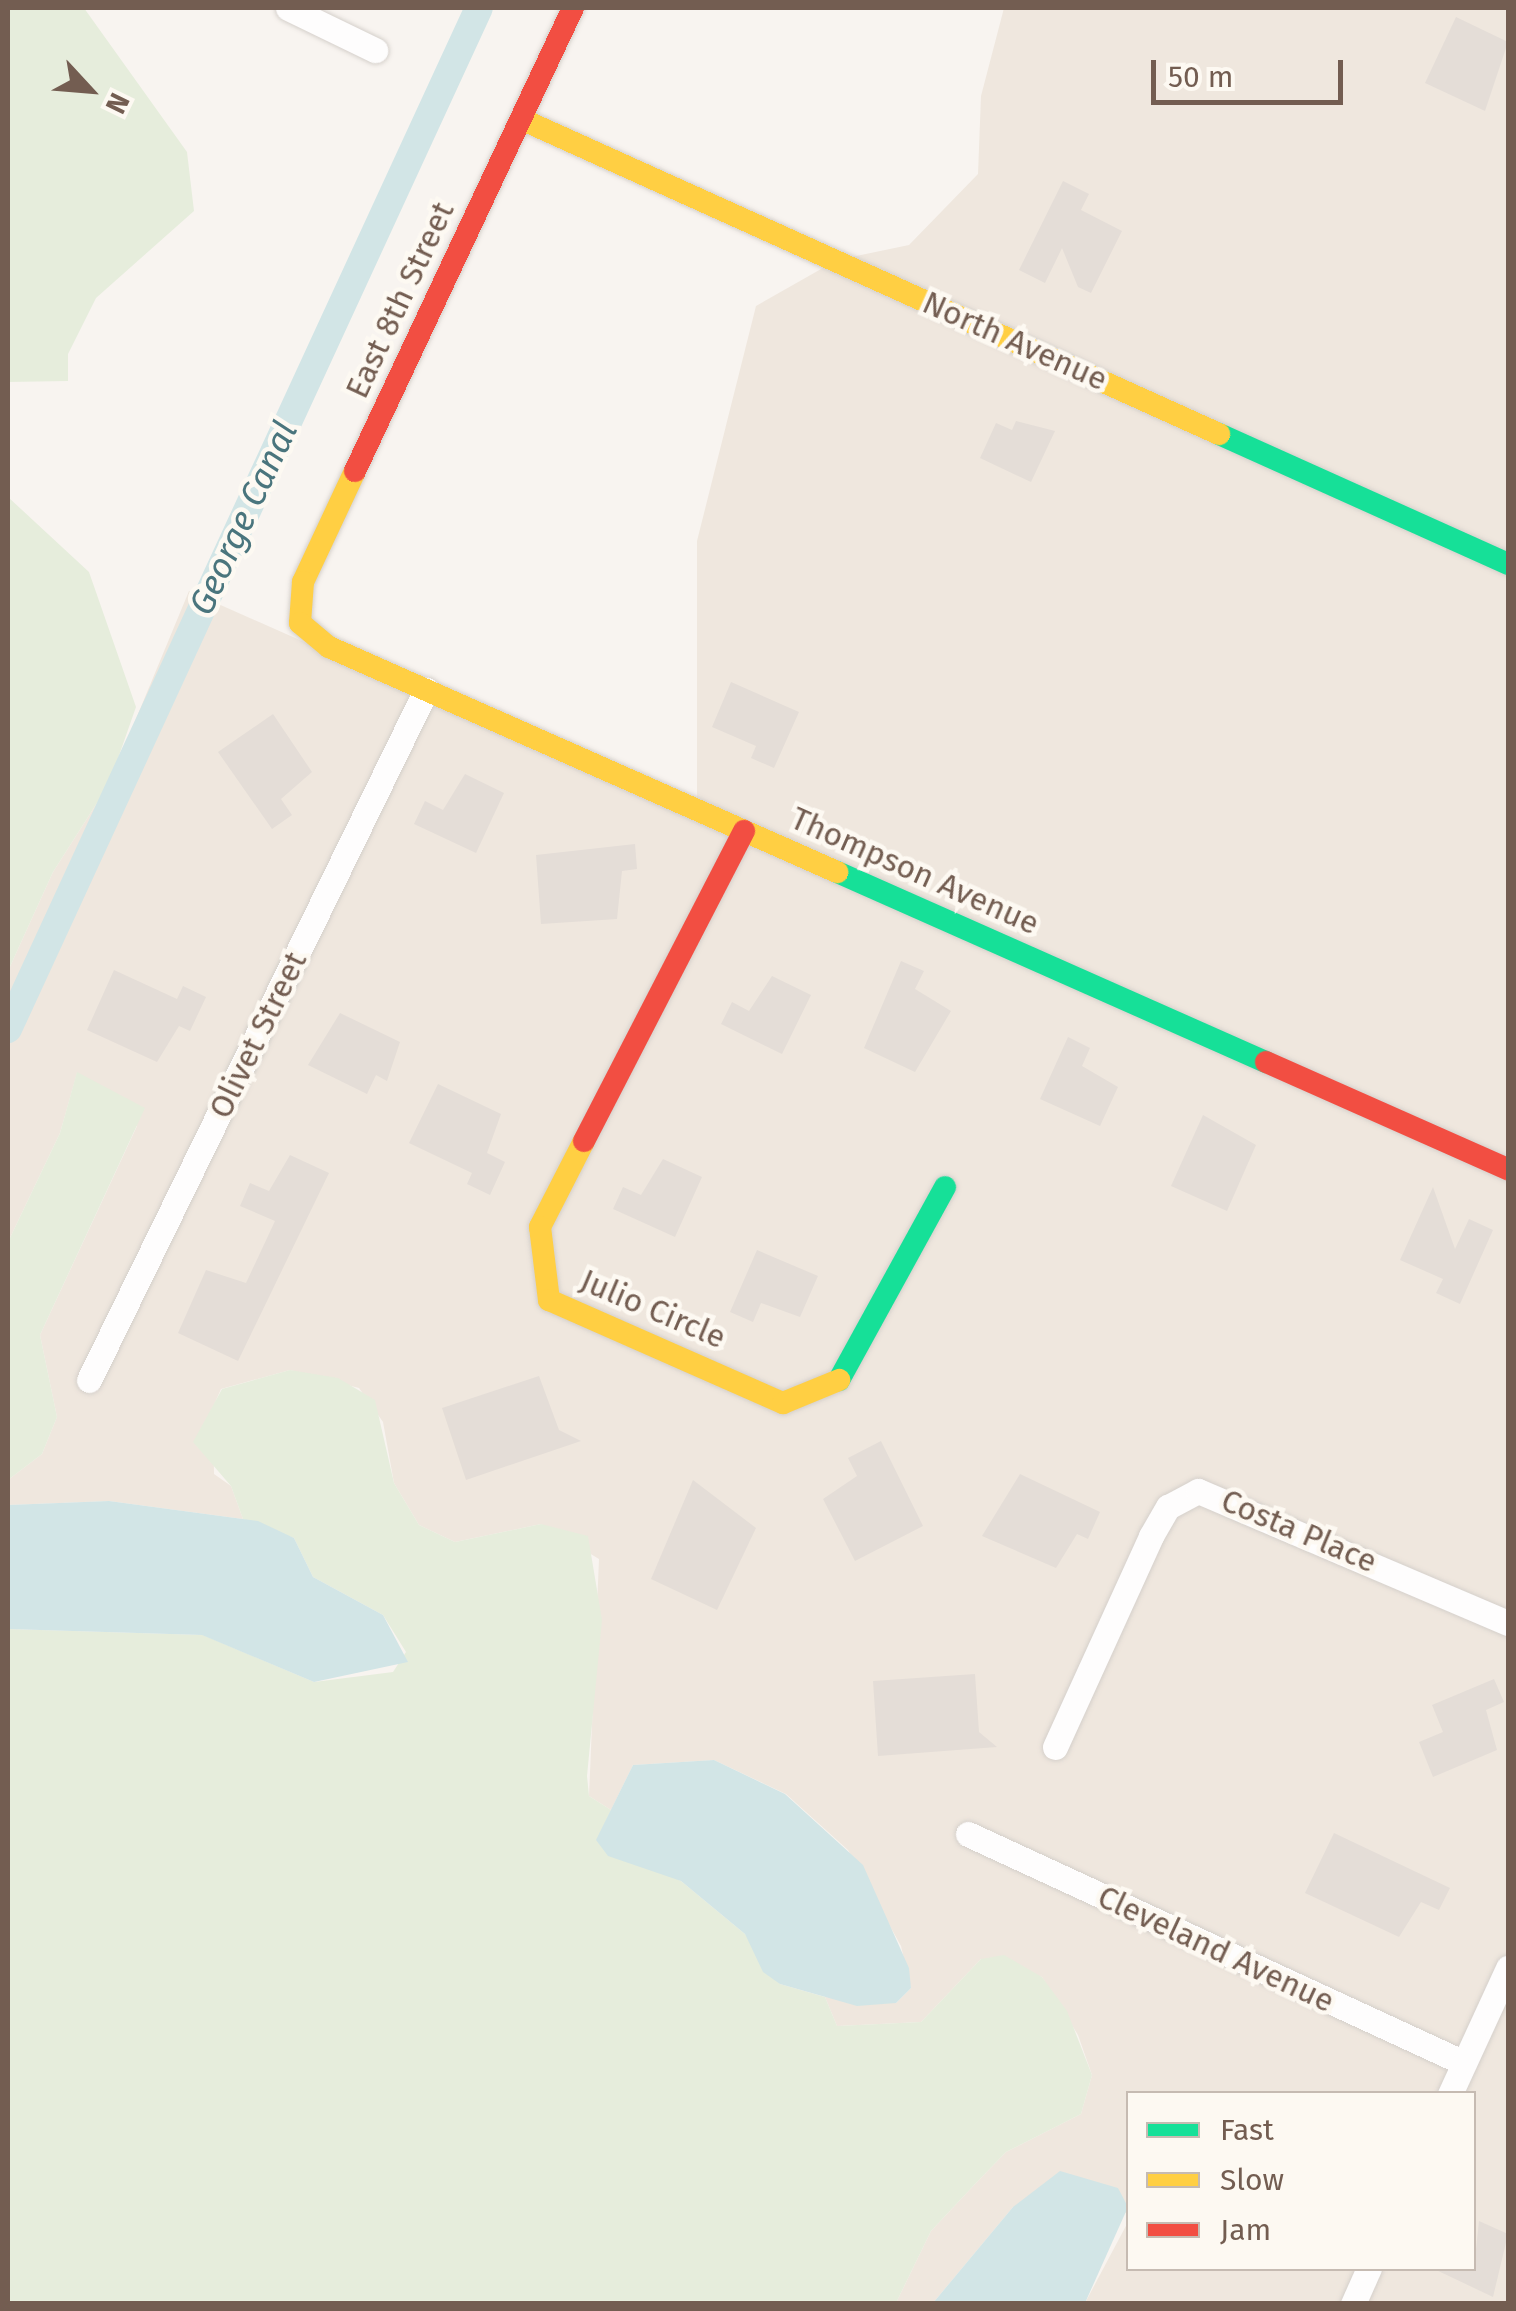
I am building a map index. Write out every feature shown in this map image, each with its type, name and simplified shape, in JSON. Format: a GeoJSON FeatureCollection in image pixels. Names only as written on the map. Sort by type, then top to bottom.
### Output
{"type":"FeatureCollection","features":[{"type":"Feature","properties":{"kind":"street"},"geometry":{"type":"LineString","coordinates":[[288,8],[375,50]]}},
{"type":"Feature","properties":{"kind":"street","name":"East 8th Street"},"geometry":{"type":"LineString","coordinates":[[300,623],[302,582],[573,8]]}},
{"type":"Feature","properties":{"kind":"street","name":"North Avenue"},"geometry":{"type":"LineString","coordinates":[[522,119],[1508,564]]}},
{"type":"Feature","properties":{"kind":"street","name":"Thompson Avenue"},"geometry":{"type":"LineString","coordinates":[[300,623],[329,647],[1508,1169]]}},
{"type":"Feature","properties":{"kind":"street","name":"Olivet Street"},"geometry":{"type":"LineString","coordinates":[[90,1380],[426,690]]}},
{"type":"Feature","properties":{"kind":"street","name":"Julio Circle"},"geometry":{"type":"LineString","coordinates":[[744,830],[540,1227],[549,1300],[782,1402],[837,1384],[945,1188]]}},
{"type":"Feature","properties":{"kind":"street","name":"Costa Place"},"geometry":{"type":"LineString","coordinates":[[1055,1747],[1151,1536],[1168,1507],[1198,1491],[1508,1623]]}},
{"type":"Feature","properties":{"kind":"street","name":"Cleveland Avenue"},"geometry":{"type":"LineString","coordinates":[[968,1834],[1464,2063]]}},
{"type":"Feature","properties":{"kind":"street"},"geometry":{"type":"LineString","coordinates":[[1451,2091],[1508,1968]]}},
{"type":"Feature","properties":{"kind":"street"},"geometry":{"type":"LineString","coordinates":[[1353,2304],[1368,2271]]}},
{"type":"Feature","properties":{"kind":"shaded area"},"geometry":{"type":"Polygon","coordinates":[[[1004,8],[1508,8],[1508,2303],[1085,2303],[1126,2226],[1126,2271],[1476,2271],[1476,2091],[1126,2091],[1126,2213],[1013,2207],[933,2303],[896,2303],[931,2231],[1006,2152],[1081,2114],[1092,2075],[1078,2035],[1042,1977],[981,1959],[921,2022],[837,2026],[825,1997],[896,2003],[911,1988],[901,1946],[848,1850],[786,1794],[714,1760],[633,1765],[611,1810],[589,1796],[599,1559],[541,1524],[455,1542],[419,1525],[394,1483],[383,1422],[359,1388],[290,1370],[221,1389],[213,1407],[214,1474],[231,1486],[243,1519],[109,1501],[8,1505],[8,1480],[42,1454],[57,1417],[40,1335],[137,1126],[77,1073],[60,1133],[8,1242],[8,971],[53,872],[109,784],[189,591],[697,816],[697,541],[756,306],[837,260],[909,245],[978,174],[981,96],[1004,8]]]}},
{"type":"Feature","properties":{"kind":"shaded area"},"geometry":{"type":"Polygon","coordinates":[[[109,1501],[258,1521],[294,1538],[313,1577],[383,1615],[408,1662],[314,1682],[202,1635],[8,1629],[8,1505],[109,1501]]]}},
{"type":"Feature","properties":{"kind":"shaded area"},"geometry":{"type":"Polygon","coordinates":[[[714,1760],[785,1794],[863,1865],[909,1968],[911,1988],[896,2003],[857,2006],[780,1984],[763,1972],[745,1934],[681,1881],[608,1856],[596,1840],[633,1765],[714,1760]]]}},
{"type":"Feature","properties":{"kind":"shaded area"},"geometry":{"type":"Polygon","coordinates":[[[1060,2171],[1118,2188],[1126,2211],[1085,2303],[933,2303],[1013,2207],[1060,2171]]]}},
{"type":"Feature","properties":{"kind":"green space"},"geometry":{"type":"Polygon","coordinates":[[[8,8],[84,8],[187,152],[194,211],[96,298],[68,354],[68,381],[8,382],[8,8]]]}},
{"type":"Feature","properties":{"kind":"green space"},"geometry":{"type":"Polygon","coordinates":[[[8,497],[89,572],[136,707],[109,784],[53,872],[8,971],[8,497]]]}},
{"type":"Feature","properties":{"kind":"green space"},"geometry":{"type":"Polygon","coordinates":[[[77,1072],[145,1108],[40,1335],[57,1417],[42,1454],[8,1480],[8,1242],[60,1133],[77,1072]]]}},
{"type":"Feature","properties":{"kind":"green space"},"geometry":{"type":"Polygon","coordinates":[[[290,1370],[338,1378],[375,1400],[394,1483],[419,1525],[455,1542],[541,1524],[588,1536],[602,1620],[587,1776],[589,1796],[611,1810],[597,1840],[681,1881],[745,1934],[780,1984],[825,1997],[837,2026],[921,2022],[981,1959],[1004,1955],[1042,1977],[1067,2011],[1092,2075],[1081,2114],[1006,2152],[931,2231],[896,2303],[8,2303],[8,1629],[203,1635],[314,1682],[393,1672],[406,1652],[383,1615],[313,1577],[294,1538],[243,1519],[231,1486],[193,1442],[222,1389],[290,1370]]]}},
{"type":"Feature","properties":{"kind":"building"},"geometry":{"type":"Polygon","coordinates":[[[1456,17],[1508,42],[1485,111],[1425,83],[1456,17]]]}},
{"type":"Feature","properties":{"kind":"building"},"geometry":{"type":"Polygon","coordinates":[[[1063,181],[1089,194],[1081,210],[1122,231],[1091,293],[1078,287],[1062,248],[1045,283],[1019,270],[1063,181]]]}},
{"type":"Feature","properties":{"kind":"building"},"geometry":{"type":"Polygon","coordinates":[[[1016,421],[1055,431],[1031,482],[980,458],[996,423],[1012,430],[1016,421]]]}},
{"type":"Feature","properties":{"kind":"building"},"geometry":{"type":"Polygon","coordinates":[[[731,682],[799,712],[774,768],[751,758],[756,746],[712,727],[731,682]]]}},
{"type":"Feature","properties":{"kind":"building"},"geometry":{"type":"Polygon","coordinates":[[[273,714],[312,772],[281,799],[292,815],[272,829],[218,752],[273,714]]]}},
{"type":"Feature","properties":{"kind":"building"},"geometry":{"type":"Polygon","coordinates":[[[465,774],[504,793],[476,853],[414,824],[425,801],[443,810],[465,774]]]}},
{"type":"Feature","properties":{"kind":"building"},"geometry":{"type":"Polygon","coordinates":[[[635,844],[637,869],[622,871],[617,919],[541,924],[536,855],[635,844]]]}},
{"type":"Feature","properties":{"kind":"building"},"geometry":{"type":"Polygon","coordinates":[[[901,961],[924,971],[915,989],[951,1011],[915,1072],[864,1048],[901,961]]]}},
{"type":"Feature","properties":{"kind":"building"},"geometry":{"type":"Polygon","coordinates":[[[114,970],[177,999],[183,986],[206,997],[190,1031],[179,1026],[157,1062],[87,1030],[114,970]]]}},
{"type":"Feature","properties":{"kind":"building"},"geometry":{"type":"Polygon","coordinates":[[[772,976],[811,995],[782,1054],[721,1024],[732,1002],[749,1011],[772,976]]]}},
{"type":"Feature","properties":{"kind":"building"},"geometry":{"type":"Polygon","coordinates":[[[340,1013],[400,1042],[387,1081],[376,1075],[367,1094],[308,1065],[340,1013]]]}},
{"type":"Feature","properties":{"kind":"building"},"geometry":{"type":"Polygon","coordinates":[[[1068,1037],[1090,1048],[1082,1066],[1118,1087],[1100,1126],[1040,1099],[1068,1037]]]}},
{"type":"Feature","properties":{"kind":"building"},"geometry":{"type":"Polygon","coordinates":[[[438,1084],[501,1114],[487,1153],[505,1162],[490,1195],[467,1184],[472,1173],[409,1143],[438,1084]]]}},
{"type":"Feature","properties":{"kind":"building"},"geometry":{"type":"Polygon","coordinates":[[[1203,1115],[1256,1145],[1227,1211],[1171,1186],[1203,1115]]]}},
{"type":"Feature","properties":{"kind":"building"},"geometry":{"type":"Polygon","coordinates":[[[290,1155],[329,1173],[238,1361],[178,1333],[206,1270],[246,1283],[275,1221],[240,1206],[250,1183],[269,1191],[290,1155]]]}},
{"type":"Feature","properties":{"kind":"building"},"geometry":{"type":"Polygon","coordinates":[[[663,1159],[702,1177],[675,1237],[613,1209],[623,1187],[641,1195],[663,1159]]]}},
{"type":"Feature","properties":{"kind":"building"},"geometry":{"type":"Polygon","coordinates":[[[1433,1187],[1455,1249],[1469,1219],[1493,1230],[1460,1304],[1436,1293],[1443,1279],[1400,1260],[1433,1187]]]}},
{"type":"Feature","properties":{"kind":"building"},"geometry":{"type":"Polygon","coordinates":[[[757,1250],[818,1276],[800,1317],[761,1303],[753,1322],[730,1312],[757,1250]]]}},
{"type":"Feature","properties":{"kind":"building"},"geometry":{"type":"Polygon","coordinates":[[[539,1376],[559,1430],[581,1441],[466,1480],[442,1408],[539,1376]]]}},
{"type":"Feature","properties":{"kind":"building"},"geometry":{"type":"Polygon","coordinates":[[[881,1441],[923,1526],[855,1561],[823,1499],[857,1476],[848,1458],[881,1441]]]}},
{"type":"Feature","properties":{"kind":"building"},"geometry":{"type":"Polygon","coordinates":[[[1020,1474],[1100,1512],[1088,1539],[1077,1534],[1056,1568],[982,1536],[1020,1474]]]}},
{"type":"Feature","properties":{"kind":"building"},"geometry":{"type":"Polygon","coordinates":[[[693,1480],[756,1528],[717,1610],[651,1579],[693,1480]]]}},
{"type":"Feature","properties":{"kind":"building"},"geometry":{"type":"Polygon","coordinates":[[[975,1674],[979,1732],[997,1747],[878,1756],[873,1681],[975,1674]]]}},
{"type":"Feature","properties":{"kind":"building"},"geometry":{"type":"Polygon","coordinates":[[[1494,1679],[1504,1702],[1486,1710],[1497,1750],[1433,1777],[1419,1742],[1443,1732],[1432,1705],[1494,1679]]]}},
{"type":"Feature","properties":{"kind":"building"},"geometry":{"type":"Polygon","coordinates":[[[1334,1833],[1450,1888],[1439,1910],[1421,1902],[1399,1937],[1305,1893],[1334,1833]]]}},
{"type":"Feature","properties":{"kind":"building"},"geometry":{"type":"Polygon","coordinates":[[[1479,2221],[1508,2234],[1493,2297],[1438,2271],[1476,2271],[1479,2221]]]}},
{"type":"Feature","properties":{"kind":"waterway","name":"George Canal"},"geometry":{"type":"LineString","coordinates":[[8,1029],[479,8]]}},
{"type":"Feature","properties":{"kind":"traffic: fast"},"geometry":{"type":"LineString","coordinates":[[1219,434],[1508,564]]}},
{"type":"Feature","properties":{"kind":"traffic: fast"},"geometry":{"type":"LineString","coordinates":[[837,872],[1266,1062]]}},
{"type":"Feature","properties":{"kind":"traffic: fast"},"geometry":{"type":"LineString","coordinates":[[839,1380],[945,1187]]}},
{"type":"Feature","properties":{"kind":"traffic: slow"},"geometry":{"type":"LineString","coordinates":[[521,119],[1219,434]]}},
{"type":"Feature","properties":{"kind":"traffic: slow"},"geometry":{"type":"LineString","coordinates":[[355,471],[303,582],[300,623],[329,647],[837,872]]}},
{"type":"Feature","properties":{"kind":"traffic: slow"},"geometry":{"type":"LineString","coordinates":[[584,1141],[540,1227],[549,1300],[783,1403],[839,1380]]}},
{"type":"Feature","properties":{"kind":"traffic: jam"},"geometry":{"type":"LineString","coordinates":[[355,471],[573,8]]}},
{"type":"Feature","properties":{"kind":"traffic: jam"},"geometry":{"type":"LineString","coordinates":[[584,1141],[744,831]]}},
{"type":"Feature","properties":{"kind":"traffic: jam"},"geometry":{"type":"LineString","coordinates":[[1266,1062],[1508,1169]]}}]}
